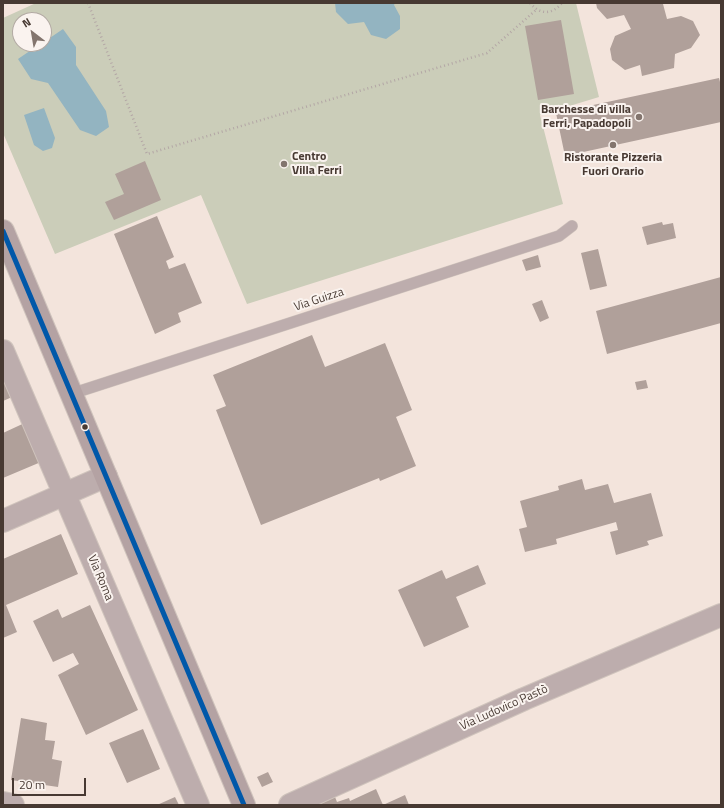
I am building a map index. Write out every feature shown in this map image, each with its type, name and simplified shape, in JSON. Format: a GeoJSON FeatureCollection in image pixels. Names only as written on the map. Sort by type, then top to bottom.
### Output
{"type":"FeatureCollection","features":[{"type":"Feature","properties":{"kind":"main road"},"geometry":{"type":"LineString","coordinates":[[3,231],[244,805]]}},
{"type":"Feature","properties":{"kind":"street","name":"Via Roma"},"geometry":{"type":"LineString","coordinates":[[3,351],[198,805]]}},
{"type":"Feature","properties":{"kind":"street"},"geometry":{"type":"LineString","coordinates":[[3,521],[106,476]]}},
{"type":"Feature","properties":{"kind":"street","name":"Via Ludovico Pastò"},"geometry":{"type":"LineString","coordinates":[[290,805],[524,699],[721,615]]}},
{"type":"Feature","properties":{"kind":"street"},"geometry":{"type":"LineString","coordinates":[[3,803],[13,805]]}},
{"type":"Feature","properties":{"kind":"lane","name":"Via Guizza"},"geometry":{"type":"LineString","coordinates":[[72,394],[559,236],[572,226]]}},
{"type":"Feature","properties":{"kind":"path"},"geometry":{"type":"LineString","coordinates":[[88,3],[147,154],[487,53],[536,10]]}},
{"type":"Feature","properties":{"kind":"path"},"geometry":{"type":"LineString","coordinates":[[530,3],[536,10],[542,12],[553,11],[562,3]]}},
{"type":"Feature","properties":{"kind":"green space","name":"Centro Villa Ferri"},"geometry":{"type":"Polygon","coordinates":[[[36,3],[576,3],[599,97],[540,115],[563,204],[247,304],[201,195],[55,254],[3,133],[3,18],[12,14],[12,52],[52,52],[52,12],[16,12],[36,3]]]}},
{"type":"Feature","properties":{"kind":"water"},"geometry":{"type":"Polygon","coordinates":[[[335,3],[395,3],[394,5],[400,16],[400,29],[386,39],[371,35],[364,22],[348,24],[336,12],[335,3]]]}},
{"type":"Feature","properties":{"kind":"water"},"geometry":{"type":"Polygon","coordinates":[[[63,29],[76,47],[76,65],[106,111],[109,127],[96,136],[80,130],[48,83],[31,79],[18,59],[28,52],[52,52],[52,37],[63,29]]]}},
{"type":"Feature","properties":{"kind":"water"},"geometry":{"type":"Polygon","coordinates":[[[44,108],[55,138],[52,148],[43,151],[34,145],[24,115],[44,108]]]}},
{"type":"Feature","properties":{"kind":"building"},"geometry":{"type":"Polygon","coordinates":[[[596,3],[661,3],[663,4],[667,19],[681,16],[693,21],[700,35],[691,48],[675,54],[674,68],[642,76],[640,65],[625,70],[612,60],[610,49],[615,36],[631,29],[624,15],[607,19],[597,8],[596,3]]]}},
{"type":"Feature","properties":{"kind":"building"},"geometry":{"type":"Polygon","coordinates":[[[561,20],[574,94],[538,100],[525,26],[561,20]]]}},
{"type":"Feature","properties":{"kind":"building","name":"Barchesse di villa Ferri, Papadopoli"},"geometry":{"type":"Polygon","coordinates":[[[719,78],[721,86],[721,122],[565,156],[556,113],[719,78]]]}},
{"type":"Feature","properties":{"kind":"building"},"geometry":{"type":"Polygon","coordinates":[[[145,161],[161,200],[114,220],[105,202],[124,194],[115,174],[145,161]]]}},
{"type":"Feature","properties":{"kind":"building"},"geometry":{"type":"Polygon","coordinates":[[[157,216],[174,257],[166,261],[169,269],[185,263],[202,303],[178,313],[181,322],[155,334],[114,234],[157,216]]]}},
{"type":"Feature","properties":{"kind":"building"},"geometry":{"type":"Polygon","coordinates":[[[662,222],[663,225],[673,223],[676,238],[647,245],[642,227],[662,222]]]}},
{"type":"Feature","properties":{"kind":"building"},"geometry":{"type":"Polygon","coordinates":[[[598,249],[607,286],[590,290],[581,253],[598,249]]]}},
{"type":"Feature","properties":{"kind":"building"},"geometry":{"type":"Polygon","coordinates":[[[538,255],[541,267],[526,271],[522,260],[538,255]]]}},
{"type":"Feature","properties":{"kind":"building"},"geometry":{"type":"Polygon","coordinates":[[[721,277],[721,323],[607,354],[596,311],[721,277]]]}},
{"type":"Feature","properties":{"kind":"building"},"geometry":{"type":"Polygon","coordinates":[[[542,300],[549,318],[540,322],[532,304],[542,300]]]}},
{"type":"Feature","properties":{"kind":"building"},"geometry":{"type":"Polygon","coordinates":[[[312,335],[325,367],[385,343],[412,410],[396,417],[416,466],[380,481],[379,478],[261,525],[216,410],[226,406],[213,375],[312,335]]]}},
{"type":"Feature","properties":{"kind":"building"},"geometry":{"type":"Polygon","coordinates":[[[3,359],[19,394],[3,401],[3,359]]]}},
{"type":"Feature","properties":{"kind":"building"},"geometry":{"type":"Polygon","coordinates":[[[646,380],[648,388],[637,390],[635,382],[646,380]]]}},
{"type":"Feature","properties":{"kind":"building"},"geometry":{"type":"Polygon","coordinates":[[[31,420],[48,459],[3,478],[3,433],[31,420]]]}},
{"type":"Feature","properties":{"kind":"building"},"geometry":{"type":"Polygon","coordinates":[[[582,479],[585,490],[608,484],[614,503],[651,493],[663,536],[647,541],[649,545],[616,555],[610,532],[618,530],[616,522],[556,539],[557,544],[525,552],[519,529],[527,527],[520,501],[559,490],[558,486],[582,479]]]}},
{"type":"Feature","properties":{"kind":"building"},"geometry":{"type":"Polygon","coordinates":[[[61,534],[78,574],[6,605],[17,632],[3,638],[3,559],[61,534]]]}},
{"type":"Feature","properties":{"kind":"building"},"geometry":{"type":"Polygon","coordinates":[[[478,565],[486,584],[456,597],[469,627],[424,647],[398,590],[442,570],[446,579],[478,565]]]}},
{"type":"Feature","properties":{"kind":"building"},"geometry":{"type":"Polygon","coordinates":[[[90,605],[138,710],[86,735],[58,675],[79,664],[73,653],[53,662],[33,621],[58,609],[62,618],[90,605]]]}},
{"type":"Feature","properties":{"kind":"building"},"geometry":{"type":"Polygon","coordinates":[[[21,718],[47,723],[45,740],[55,741],[52,759],[62,761],[58,787],[11,780],[21,718]]]}},
{"type":"Feature","properties":{"kind":"building"},"geometry":{"type":"Polygon","coordinates":[[[143,729],[160,769],[127,783],[109,743],[143,729]]]}},
{"type":"Feature","properties":{"kind":"building"},"geometry":{"type":"Polygon","coordinates":[[[268,772],[273,782],[262,787],[257,777],[268,772]]]}},
{"type":"Feature","properties":{"kind":"building"},"geometry":{"type":"Polygon","coordinates":[[[376,789],[383,805],[318,805],[335,797],[337,802],[349,798],[350,801],[376,789]]]}},
{"type":"Feature","properties":{"kind":"building"},"geometry":{"type":"Polygon","coordinates":[[[405,795],[409,805],[383,805],[405,795]]]}},
{"type":"Feature","properties":{"kind":"building"},"geometry":{"type":"Polygon","coordinates":[[[175,797],[179,805],[157,805],[175,797]]]}},
{"type":"Feature","properties":{"kind":"transit line"},"geometry":{"type":"LineString","coordinates":[[3,231],[244,805]]}},
{"type":"Feature","properties":{"kind":"place","name":"Barchesse di villa Ferri, Papadopoli"},"geometry":{"type":"Point","coordinates":[639,117]}},
{"type":"Feature","properties":{"kind":"place","name":"Ristorante Pizzeria Fuori Orario"},"geometry":{"type":"Point","coordinates":[613,145]}},
{"type":"Feature","properties":{"kind":"place","name":"Centro Villa Ferri"},"geometry":{"type":"Point","coordinates":[284,164]}}]}
